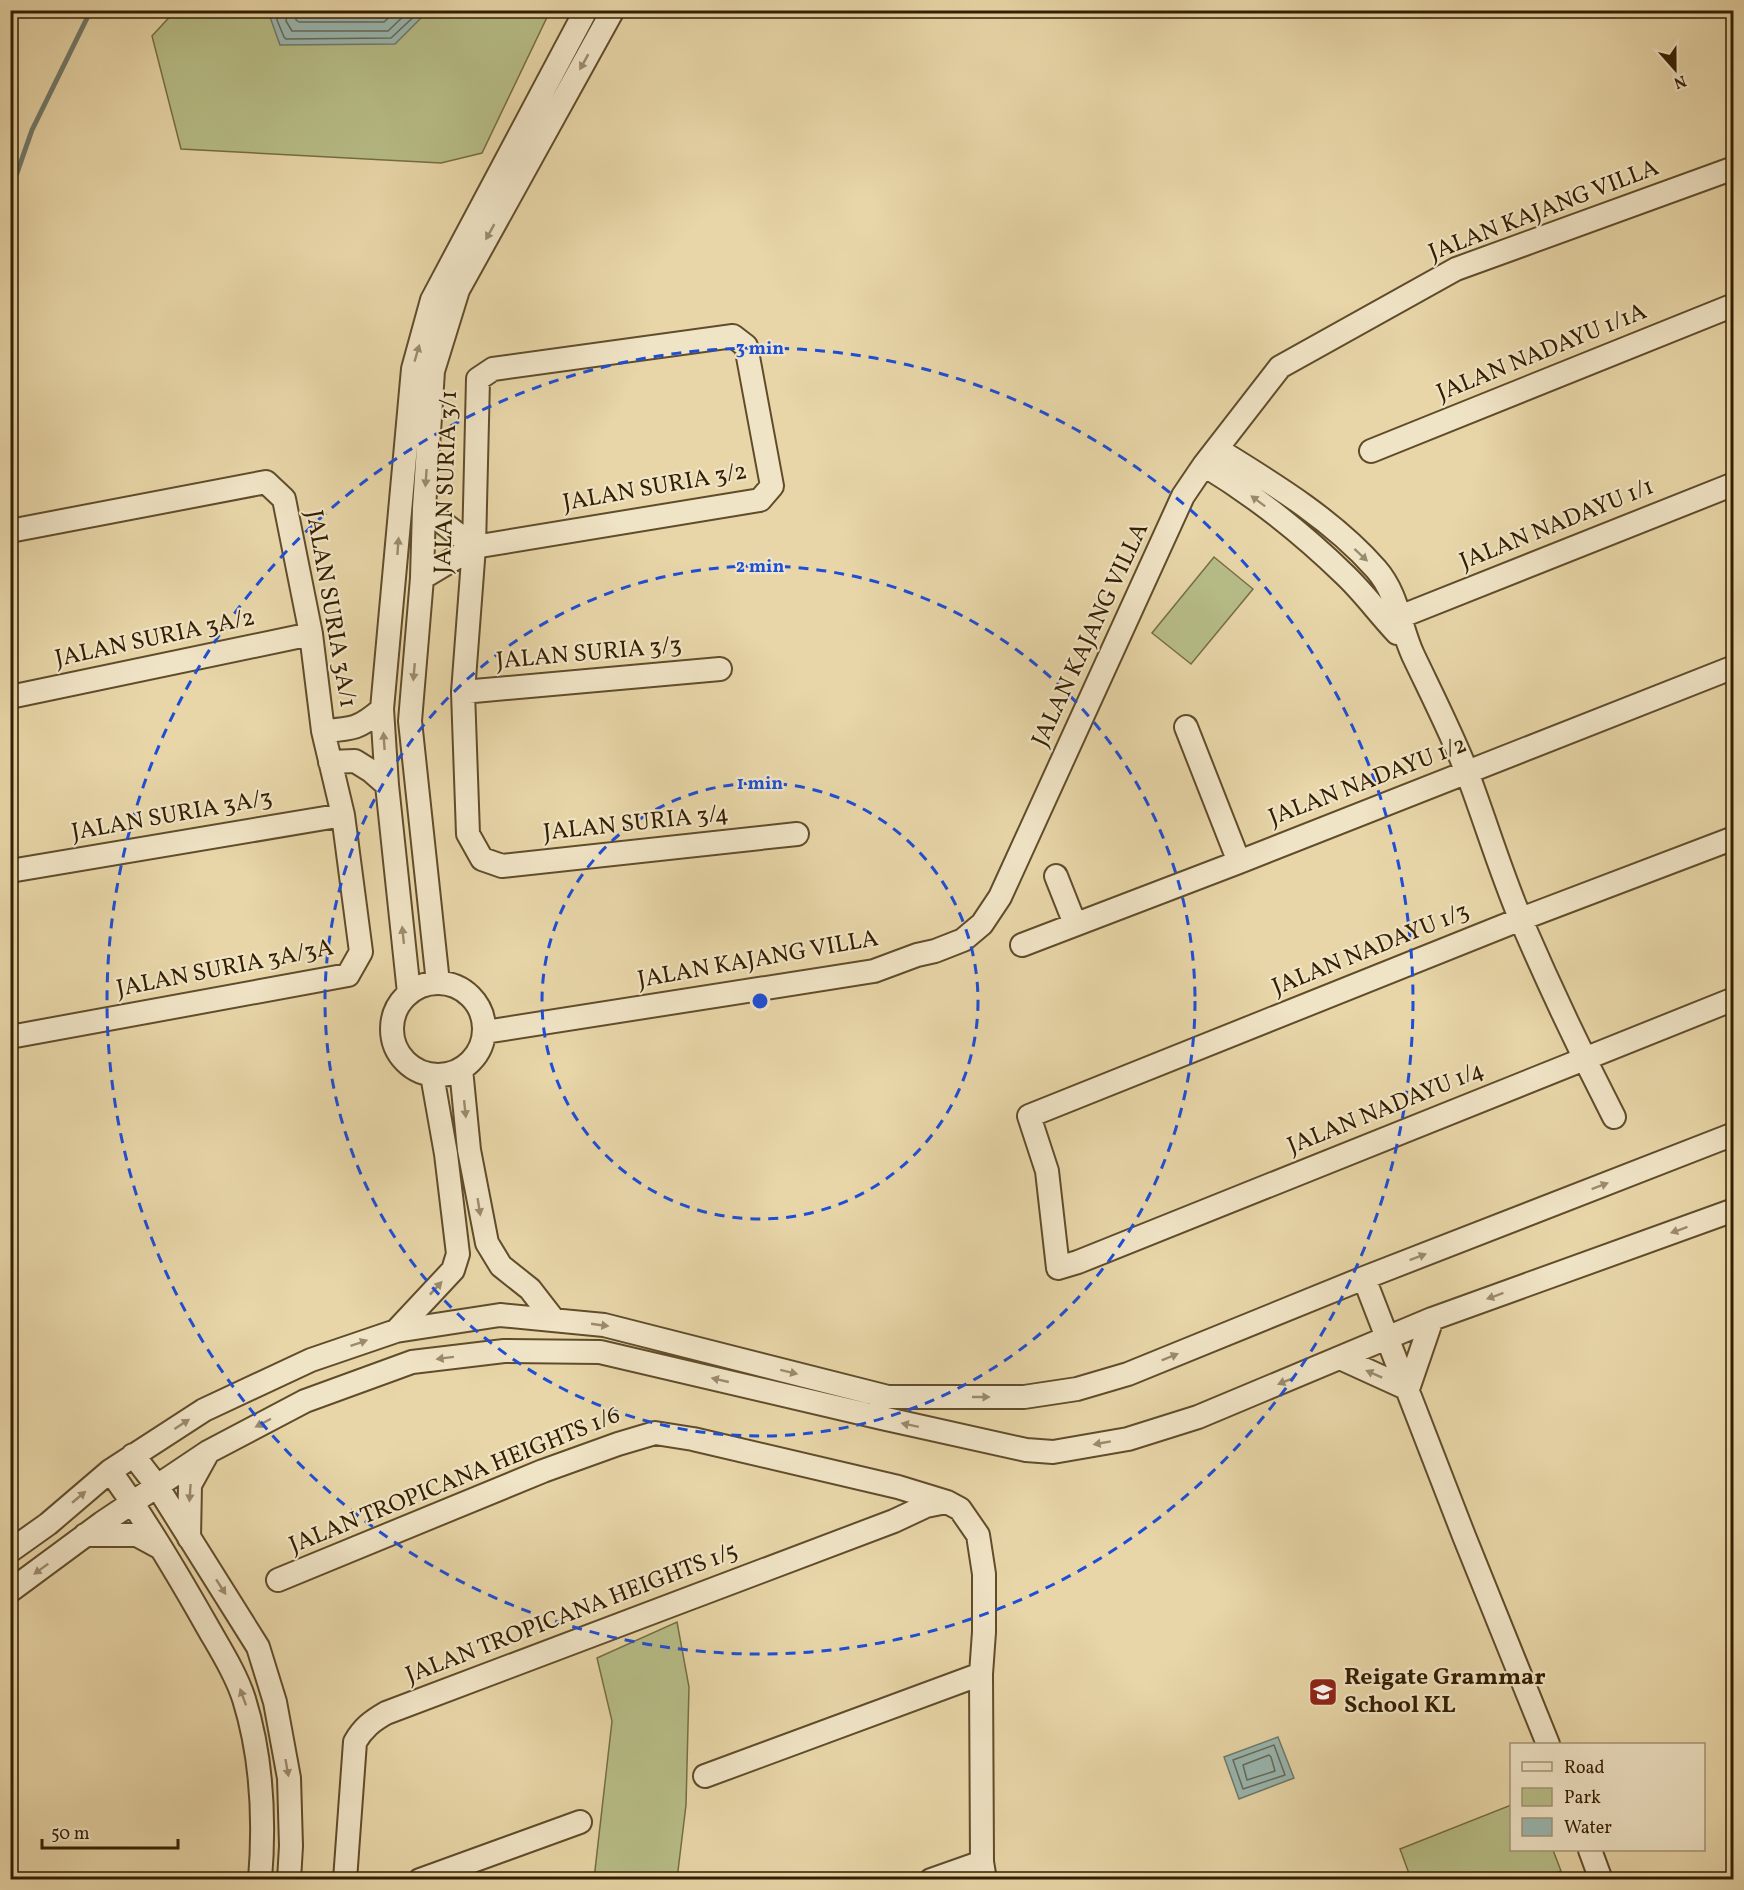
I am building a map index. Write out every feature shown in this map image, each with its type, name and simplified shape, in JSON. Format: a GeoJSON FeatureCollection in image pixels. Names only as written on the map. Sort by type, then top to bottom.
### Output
{"type":"FeatureCollection","features":[{"type":"Feature","properties":{"kind":"street"},"geometry":{"type":"LineString","coordinates":[[409,993],[387,785],[382,709],[413,369],[432,300],[586,10]]}},
{"type":"Feature","properties":{"kind":"street"},"geometry":{"type":"LineString","coordinates":[[438,983],[410,721],[422,578],[432,371],[458,290],[613,10]]}},
{"type":"Feature","properties":{"kind":"street","name":"JALAN KAJANG VILLA"},"geometry":{"type":"LineString","coordinates":[[485,1032],[874,971],[963,940],[982,924],[1000,897],[1184,496],[1210,457],[1281,367],[1456,269],[1734,168]]}},
{"type":"Feature","properties":{"kind":"street","name":"JALAN NADAYU 1/1A"},"geometry":{"type":"LineString","coordinates":[[1371,451],[1734,305]]}},
{"type":"Feature","properties":{"kind":"street","name":"JALAN SURIA 3/1"},"geometry":{"type":"LineString","coordinates":[[482,859],[468,834],[463,692],[474,547],[477,379],[493,369],[733,336],[746,346]]}},
{"type":"Feature","properties":{"kind":"street","name":"JALAN SURIA 3/2"},"geometry":{"type":"LineString","coordinates":[[422,578],[474,547],[760,500],[772,486],[746,346]]}},
{"type":"Feature","properties":{"kind":"street"},"geometry":{"type":"LineString","coordinates":[[1240,419],[1241,476]]}},
{"type":"Feature","properties":{"kind":"street"},"geometry":{"type":"LineString","coordinates":[[1210,457],[1241,476],[1282,519],[1394,619],[1467,772],[1521,919],[1584,1059],[1614,1118]]}},
{"type":"Feature","properties":{"kind":"street"},"geometry":{"type":"LineString","coordinates":[[1184,496],[1241,476],[1271,482],[1337,532],[1377,570],[1392,594],[1394,619]]}},
{"type":"Feature","properties":{"kind":"street","name":"JALAN SURIA 3A/1"},"geometry":{"type":"LineString","coordinates":[[10,531],[266,482],[284,499],[311,634],[323,731],[354,728],[382,709]]}},
{"type":"Feature","properties":{"kind":"street","name":"JALAN NADAYU 1/1"},"geometry":{"type":"LineString","coordinates":[[1394,619],[1734,484]]}},
{"type":"Feature","properties":{"kind":"street"},"geometry":{"type":"LineString","coordinates":[[1282,519],[1296,501]]}},
{"type":"Feature","properties":{"kind":"street"},"geometry":{"type":"LineString","coordinates":[[424,508],[474,547]]}},
{"type":"Feature","properties":{"kind":"street"},"geometry":{"type":"LineString","coordinates":[[1319,551],[1337,532]]}},
{"type":"Feature","properties":{"kind":"street","name":"JALAN SURIA 3A/2"},"geometry":{"type":"LineString","coordinates":[[10,697],[311,634]]}},
{"type":"Feature","properties":{"kind":"street","name":"JALAN NADAYU 1/2"},"geometry":{"type":"LineString","coordinates":[[1022,945],[1734,667]]}},
{"type":"Feature","properties":{"kind":"street","name":"JALAN SURIA 3/3"},"geometry":{"type":"LineString","coordinates":[[463,692],[720,669]]}},
{"type":"Feature","properties":{"kind":"street"},"geometry":{"type":"LineString","coordinates":[[1186,728],[1239,862]]}},
{"type":"Feature","properties":{"kind":"street","name":"JALAN SURIA 3A/3A"},"geometry":{"type":"LineString","coordinates":[[10,1037],[348,975],[361,952],[343,815],[323,731]]}},
{"type":"Feature","properties":{"kind":"street"},"geometry":{"type":"LineString","coordinates":[[330,762],[355,761],[387,785]]}},
{"type":"Feature","properties":{"kind":"street","name":"JALAN SURIA 3A/3"},"geometry":{"type":"LineString","coordinates":[[10,871],[343,815]]}},
{"type":"Feature","properties":{"kind":"street","name":"JALAN SURIA 3/4"},"geometry":{"type":"LineString","coordinates":[[482,859],[502,866],[797,834]]}},
{"type":"Feature","properties":{"kind":"street","name":"JALAN NADAYU 1/3"},"geometry":{"type":"LineString","coordinates":[[1058,1268],[1047,1172],[1029,1116],[1521,919],[1734,838]]}},
{"type":"Feature","properties":{"kind":"street"},"geometry":{"type":"LineString","coordinates":[[1056,876],[1075,924]]}},
{"type":"Feature","properties":{"kind":"street"},"geometry":{"type":"LineString","coordinates":[[438,983],[453,985],[466,992],[477,1003],[483,1017],[485,1032],[481,1047],[473,1060],[461,1069],[447,1074],[432,1075],[417,1070],[405,1061],[396,1048],[392,1033],[393,1018],[399,1004],[409,993],[423,985],[438,983]]}},
{"type":"Feature","properties":{"kind":"street","name":"JALAN NADAYU 1/4"},"geometry":{"type":"LineString","coordinates":[[1058,1268],[1088,1258],[1734,999]]}},
{"type":"Feature","properties":{"kind":"street"},"geometry":{"type":"LineString","coordinates":[[461,1069],[469,1150],[481,1222],[487,1243],[501,1266],[530,1289],[554,1320]]}},
{"type":"Feature","properties":{"kind":"street"},"geometry":{"type":"LineString","coordinates":[[396,1331],[453,1270],[459,1254],[446,1154],[432,1075]]}},
{"type":"Feature","properties":{"kind":"street"},"geometry":{"type":"LineString","coordinates":[[10,1551],[48,1524],[110,1471],[204,1410],[311,1360],[396,1331],[496,1315],[604,1325],[888,1397],[1024,1397],[1077,1389],[1128,1374],[1364,1278],[1734,1134]]}},
{"type":"Feature","properties":{"kind":"street"},"geometry":{"type":"LineString","coordinates":[[10,1591],[133,1502],[208,1452],[305,1401],[412,1362],[504,1351],[600,1352],[1026,1450],[1053,1452],[1128,1439],[1198,1417],[1432,1319],[1734,1210]]}},
{"type":"Feature","properties":{"kind":"street"},"geometry":{"type":"LineString","coordinates":[[1364,1278],[1548,1743]]}},
{"type":"Feature","properties":{"kind":"street"},"geometry":{"type":"LineString","coordinates":[[1408,1389],[1432,1319]]}},
{"type":"Feature","properties":{"kind":"street"},"geometry":{"type":"LineString","coordinates":[[1340,1358],[1408,1389]]}},
{"type":"Feature","properties":{"kind":"street","name":"JALAN TROPICANA HEIGHTS 1/6"},"geometry":{"type":"LineString","coordinates":[[278,1580],[543,1471],[618,1443],[655,1433],[693,1439],[898,1487],[948,1502]]}},
{"type":"Feature","properties":{"kind":"street"},"geometry":{"type":"LineString","coordinates":[[189,1538],[190,1485],[208,1452]]}},
{"type":"Feature","properties":{"kind":"street"},"geometry":{"type":"LineString","coordinates":[[133,1455],[157,1486],[258,1647],[275,1702],[289,1778],[291,1846],[289,1880]]}},
{"type":"Feature","properties":{"kind":"street"},"geometry":{"type":"LineString","coordinates":[[110,1471],[133,1502],[220,1650],[243,1696],[255,1740],[261,1791],[260,1880]]}},
{"type":"Feature","properties":{"kind":"street"},"geometry":{"type":"LineString","coordinates":[[894,1521],[907,1502],[898,1487]]}},
{"type":"Feature","properties":{"kind":"street"},"geometry":{"type":"LineString","coordinates":[[931,1880],[983,1871],[981,1674],[984,1574],[978,1535],[960,1509],[948,1502]]}},
{"type":"Feature","properties":{"kind":"street","name":"JALAN TROPICANA HEIGHTS 1/5"},"geometry":{"type":"LineString","coordinates":[[345,1880],[355,1742],[361,1731],[371,1721],[386,1713],[894,1521],[926,1506],[948,1502]]}},
{"type":"Feature","properties":{"kind":"street"},"geometry":{"type":"LineString","coordinates":[[86,1535],[137,1535],[160,1548]]}},
{"type":"Feature","properties":{"kind":"street"},"geometry":{"type":"LineString","coordinates":[[705,1776],[981,1674]]}},
{"type":"Feature","properties":{"kind":"street"},"geometry":{"type":"LineString","coordinates":[[420,1880],[580,1822]]}},
{"type":"Feature","properties":{"kind":"street"},"geometry":{"type":"LineString","coordinates":[[1590,1851],[1601,1880]]}},
{"type":"Feature","properties":{"kind":"green space"},"geometry":{"type":"Polygon","coordinates":[[[175,11],[550,11],[482,153],[441,163],[181,149],[152,36],[175,11]]]}},
{"type":"Feature","properties":{"kind":"green space"},"geometry":{"type":"Polygon","coordinates":[[[1214,557],[1253,589],[1191,664],[1152,633],[1214,557]]]}},
{"type":"Feature","properties":{"kind":"green space"},"geometry":{"type":"Polygon","coordinates":[[[677,1622],[689,1687],[686,1805],[677,1879],[594,1879],[612,1721],[597,1658],[677,1622]]]}},
{"type":"Feature","properties":{"kind":"green space"},"geometry":{"type":"Polygon","coordinates":[[[1510,1805],[1510,1851],[1553,1851],[1561,1871],[1539,1879],[1411,1879],[1400,1849],[1510,1805]]]}},
{"type":"Feature","properties":{"kind":"water"},"geometry":{"type":"Polygon","coordinates":[[[276,11],[428,11],[395,44],[280,45],[270,17],[276,11]]]}},
{"type":"Feature","properties":{"kind":"water"},"geometry":{"type":"Polygon","coordinates":[[[1278,1737],[1294,1778],[1239,1799],[1224,1757],[1278,1737]]]}},
{"type":"Feature","properties":{"kind":"waterway"},"geometry":{"type":"LineString","coordinates":[[10,193],[32,130],[91,10]]}},
{"type":"Feature","properties":{"kind":"place","name":"Reigate Grammar School KL"},"geometry":{"type":"Point","coordinates":[1323,1692]}}]}
